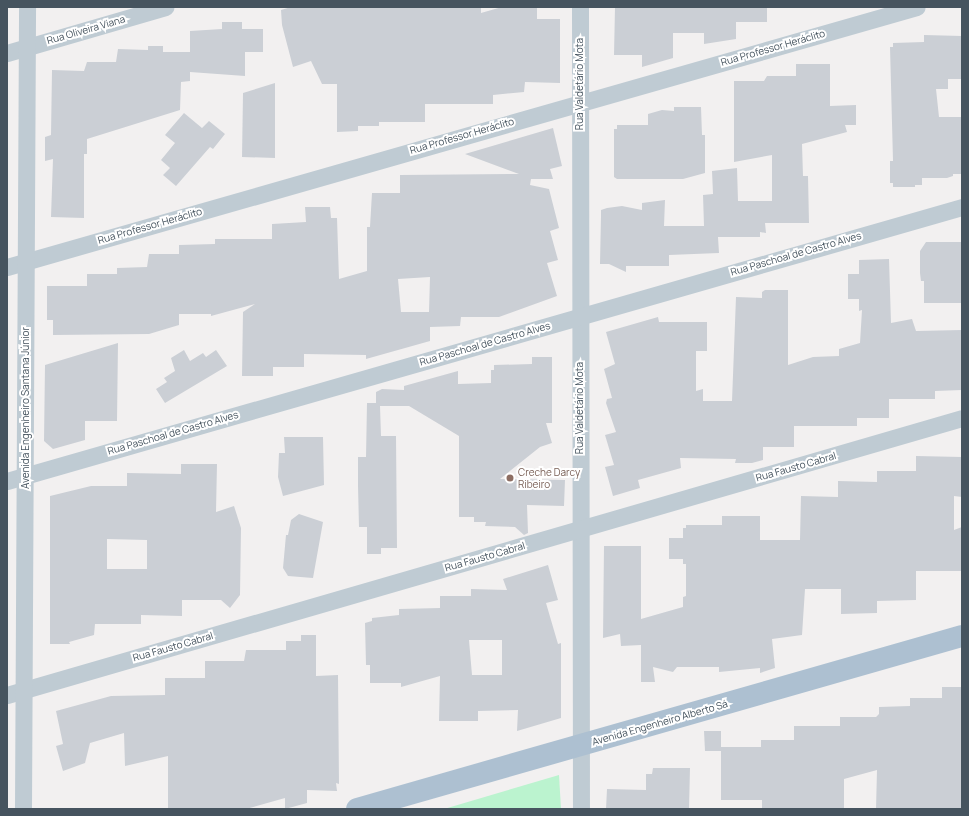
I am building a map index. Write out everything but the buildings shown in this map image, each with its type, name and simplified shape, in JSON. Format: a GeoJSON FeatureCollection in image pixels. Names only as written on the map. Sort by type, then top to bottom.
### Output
{"type":"FeatureCollection","features":[{"type":"Feature","properties":{"kind":"main road","name":"Avenida Engenheiro Alberto Sá"},"geometry":{"type":"LineString","coordinates":[[357,809],[962,636]]}},
{"type":"Feature","properties":{"kind":"street","name":"Avenida Engenheiro Santana Júnior"},"geometry":{"type":"LineString","coordinates":[[23,809],[15,693],[25,475],[27,7]]}},
{"type":"Feature","properties":{"kind":"street","name":"Rua Oliveira Viana"},"geometry":{"type":"LineString","coordinates":[[7,53],[165,7]]}},
{"type":"Feature","properties":{"kind":"street","name":"Rua Valdetário Mota"},"geometry":{"type":"LineString","coordinates":[[580,7],[581,809]]}},
{"type":"Feature","properties":{"kind":"street","name":"Rua Professor Heráclito"},"geometry":{"type":"LineString","coordinates":[[7,267],[917,7]]}},
{"type":"Feature","properties":{"kind":"street","name":"Rua Paschoal de Castro Alves"},"geometry":{"type":"LineString","coordinates":[[7,481],[962,206]]}},
{"type":"Feature","properties":{"kind":"street","name":"Rua Fausto Cabral"},"geometry":{"type":"LineString","coordinates":[[15,693],[962,418]]}},
{"type":"Feature","properties":{"kind":"green space"},"geometry":{"type":"Polygon","coordinates":[[[559,775],[561,809],[444,809],[559,775]]]}},
{"type":"Feature","properties":{"kind":"place","name":"Creche Darcy Ribeiro"},"geometry":{"type":"Point","coordinates":[510,478]}}]}
